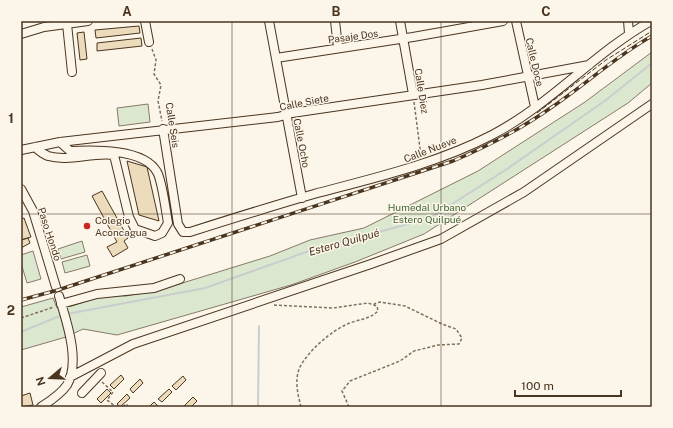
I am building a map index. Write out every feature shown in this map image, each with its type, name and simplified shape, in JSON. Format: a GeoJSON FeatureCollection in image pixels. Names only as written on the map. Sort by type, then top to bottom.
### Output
{"type":"FeatureCollection","features":[{"type":"Feature","properties":{"kind":"street"},"geometry":{"type":"LineString","coordinates":[[21,34],[38,28],[88,21]]}},
{"type":"Feature","properties":{"kind":"street"},"geometry":{"type":"LineString","coordinates":[[146,21],[149,42]]}},
{"type":"Feature","properties":{"kind":"street","name":"Calle Ocho"},"geometry":{"type":"LineString","coordinates":[[269,21],[302,198]]}},
{"type":"Feature","properties":{"kind":"street"},"geometry":{"type":"LineString","coordinates":[[335,21],[338,48]]}},
{"type":"Feature","properties":{"kind":"street","name":"Calle Diez"},"geometry":{"type":"LineString","coordinates":[[400,21],[412,94]]}},
{"type":"Feature","properties":{"kind":"street","name":"Pasaje Dos"},"geometry":{"type":"LineString","coordinates":[[276,58],[403,39],[503,21]]}},
{"type":"Feature","properties":{"kind":"street","name":"Calle Doce"},"geometry":{"type":"LineString","coordinates":[[516,21],[535,108]]}},
{"type":"Feature","properties":{"kind":"street"},"geometry":{"type":"LineString","coordinates":[[628,21],[630,33]]}},
{"type":"Feature","properties":{"kind":"street","name":"Calle Nueve"},"geometry":{"type":"LineString","coordinates":[[186,232],[422,164],[492,135],[535,108],[630,33],[651,21]]}},
{"type":"Feature","properties":{"kind":"street"},"geometry":{"type":"LineString","coordinates":[[66,24],[72,72]]}},
{"type":"Feature","properties":{"kind":"street","name":"Calle Siete"},"geometry":{"type":"LineString","coordinates":[[21,150],[60,142],[278,117],[412,94],[528,77],[590,65]]}},
{"type":"Feature","properties":{"kind":"street"},"geometry":{"type":"LineString","coordinates":[[41,407],[60,393],[70,377],[133,344],[372,264],[441,239],[524,192],[652,104]]}},
{"type":"Feature","properties":{"kind":"street","name":"Calle Seis"},"geometry":{"type":"LineString","coordinates":[[163,130],[178,224],[181,230],[186,232]]}},
{"type":"Feature","properties":{"kind":"street"},"geometry":{"type":"LineString","coordinates":[[34,147],[47,155],[58,157],[102,153],[114,155],[129,217],[135,229],[155,236],[162,233],[168,223],[157,172],[146,159],[102,149],[70,151],[60,142]]}},
{"type":"Feature","properties":{"kind":"street","name":"Paso Hondo"},"geometry":{"type":"LineString","coordinates":[[21,189],[33,211],[56,286]]}},
{"type":"Feature","properties":{"kind":"street"},"geometry":{"type":"LineString","coordinates":[[61,304],[97,294],[154,288],[180,279]]}},
{"type":"Feature","properties":{"kind":"street"},"geometry":{"type":"LineString","coordinates":[[59,296],[71,341],[70,377]]}},
{"type":"Feature","properties":{"kind":"street"},"geometry":{"type":"LineString","coordinates":[[81,371],[96,377],[82,393]]}},
{"type":"Feature","properties":{"kind":"path","name":"Calle Seis"},"geometry":{"type":"LineString","coordinates":[[149,42],[156,60],[154,74],[161,85],[158,101],[163,130]]}},
{"type":"Feature","properties":{"kind":"path","name":"Calle Diez"},"geometry":{"type":"LineString","coordinates":[[412,94],[422,164]]}},
{"type":"Feature","properties":{"kind":"path"},"geometry":{"type":"LineString","coordinates":[[274,305],[333,308],[368,302],[377,306],[378,311],[373,316],[349,323],[325,338],[300,368],[296,385],[301,407]]}},
{"type":"Feature","properties":{"kind":"path"},"geometry":{"type":"LineString","coordinates":[[349,407],[342,391],[350,381],[400,361],[414,351],[438,345],[459,344],[462,338],[456,329],[405,306],[380,302],[372,304]]}},
{"type":"Feature","properties":{"kind":"path"},"geometry":{"type":"LineString","coordinates":[[21,318],[61,304]]}},
{"type":"Feature","properties":{"kind":"path"},"geometry":{"type":"LineString","coordinates":[[96,377],[113,392],[107,400],[116,407]]}},
{"type":"Feature","properties":{"kind":"path"},"geometry":{"type":"LineString","coordinates":[[123,407],[126,404],[129,407]]}},
{"type":"Feature","properties":{"kind":"green space","name":"Humedal Urbano Estero Quilpué"},"geometry":{"type":"Polygon","coordinates":[[[652,52],[652,83],[628,103],[424,234],[355,262],[291,285],[117,335],[83,329],[66,337],[21,350],[21,307],[53,298],[57,308],[72,306],[105,295],[126,296],[163,289],[270,256],[310,240],[364,228],[478,171],[585,102],[652,52]]]}},
{"type":"Feature","properties":{"kind":"green space"},"geometry":{"type":"Polygon","coordinates":[[[148,104],[150,122],[119,126],[117,108],[148,104]]]}},
{"type":"Feature","properties":{"kind":"green space"},"geometry":{"type":"Polygon","coordinates":[[[82,241],[85,252],[61,259],[58,249],[82,241]]]}},
{"type":"Feature","properties":{"kind":"green space"},"geometry":{"type":"Polygon","coordinates":[[[33,251],[41,279],[27,283],[21,263],[21,255],[33,251]]]}},
{"type":"Feature","properties":{"kind":"green space"},"geometry":{"type":"Polygon","coordinates":[[[87,255],[90,266],[65,273],[62,262],[87,255]]]}},
{"type":"Feature","properties":{"kind":"building"},"geometry":{"type":"Polygon","coordinates":[[[139,26],[140,33],[96,38],[95,30],[139,26]]]}},
{"type":"Feature","properties":{"kind":"building"},"geometry":{"type":"Polygon","coordinates":[[[84,32],[87,59],[80,60],[77,33],[84,32]]]}},
{"type":"Feature","properties":{"kind":"building"},"geometry":{"type":"Polygon","coordinates":[[[141,38],[142,46],[97,51],[97,43],[141,38]]]}},
{"type":"Feature","properties":{"kind":"building"},"geometry":{"type":"Polygon","coordinates":[[[127,161],[147,167],[159,221],[139,215],[127,161]]]}},
{"type":"Feature","properties":{"kind":"building"},"geometry":{"type":"Polygon","coordinates":[[[102,191],[128,238],[124,241],[128,248],[113,257],[107,247],[117,242],[92,196],[102,191]]]}},
{"type":"Feature","properties":{"kind":"building"},"geometry":{"type":"Polygon","coordinates":[[[24,218],[31,237],[21,240],[21,219],[24,218]]]}},
{"type":"Feature","properties":{"kind":"building"},"geometry":{"type":"Polygon","coordinates":[[[28,238],[30,243],[21,248],[21,240],[28,238]]]}},
{"type":"Feature","properties":{"kind":"building"},"geometry":{"type":"Polygon","coordinates":[[[121,375],[124,379],[114,389],[110,385],[121,375]]]}},
{"type":"Feature","properties":{"kind":"building"},"geometry":{"type":"Polygon","coordinates":[[[183,376],[186,380],[176,390],[172,386],[183,376]]]}},
{"type":"Feature","properties":{"kind":"building"},"geometry":{"type":"Polygon","coordinates":[[[140,379],[143,383],[133,393],[130,389],[140,379]]]}},
{"type":"Feature","properties":{"kind":"building"},"geometry":{"type":"Polygon","coordinates":[[[107,389],[111,393],[101,403],[97,399],[107,389]]]}},
{"type":"Feature","properties":{"kind":"building"},"geometry":{"type":"Polygon","coordinates":[[[169,389],[172,392],[162,402],[158,399],[169,389]]]}},
{"type":"Feature","properties":{"kind":"building"},"geometry":{"type":"Polygon","coordinates":[[[30,393],[33,405],[21,407],[21,396],[30,393]]]}},
{"type":"Feature","properties":{"kind":"building"},"geometry":{"type":"Polygon","coordinates":[[[127,394],[130,398],[120,407],[117,404],[127,394]]]}},
{"type":"Feature","properties":{"kind":"building"},"geometry":{"type":"Polygon","coordinates":[[[193,397],[197,401],[191,407],[183,407],[193,397]]]}},
{"type":"Feature","properties":{"kind":"building"},"geometry":{"type":"Polygon","coordinates":[[[154,402],[158,406],[157,407],[149,407],[154,402]]]}},
{"type":"Feature","properties":{"kind":"waterway","name":"Estero Quilpué"},"geometry":{"type":"LineString","coordinates":[[67,314],[205,288],[309,251],[430,218],[507,169],[606,100],[652,63]]}},
{"type":"Feature","properties":{"kind":"waterway","name":"Estero Quilpué"},"geometry":{"type":"LineString","coordinates":[[21,332],[62,315]]}},
{"type":"Feature","properties":{"kind":"waterway"},"geometry":{"type":"LineString","coordinates":[[258,407],[259,326]]}},
{"type":"Feature","properties":{"kind":"railway"},"geometry":{"type":"LineString","coordinates":[[21,300],[58,290],[453,161],[492,143],[528,123],[565,98],[626,52],[652,36]]}},
{"type":"Feature","properties":{"kind":"fence"},"geometry":{"type":"LineString","coordinates":[[537,113],[606,60],[652,31]]}},
{"type":"Feature","properties":{"kind":"place","name":"Colegio Aconcagua"},"geometry":{"type":"Point","coordinates":[87,226]}}]}
